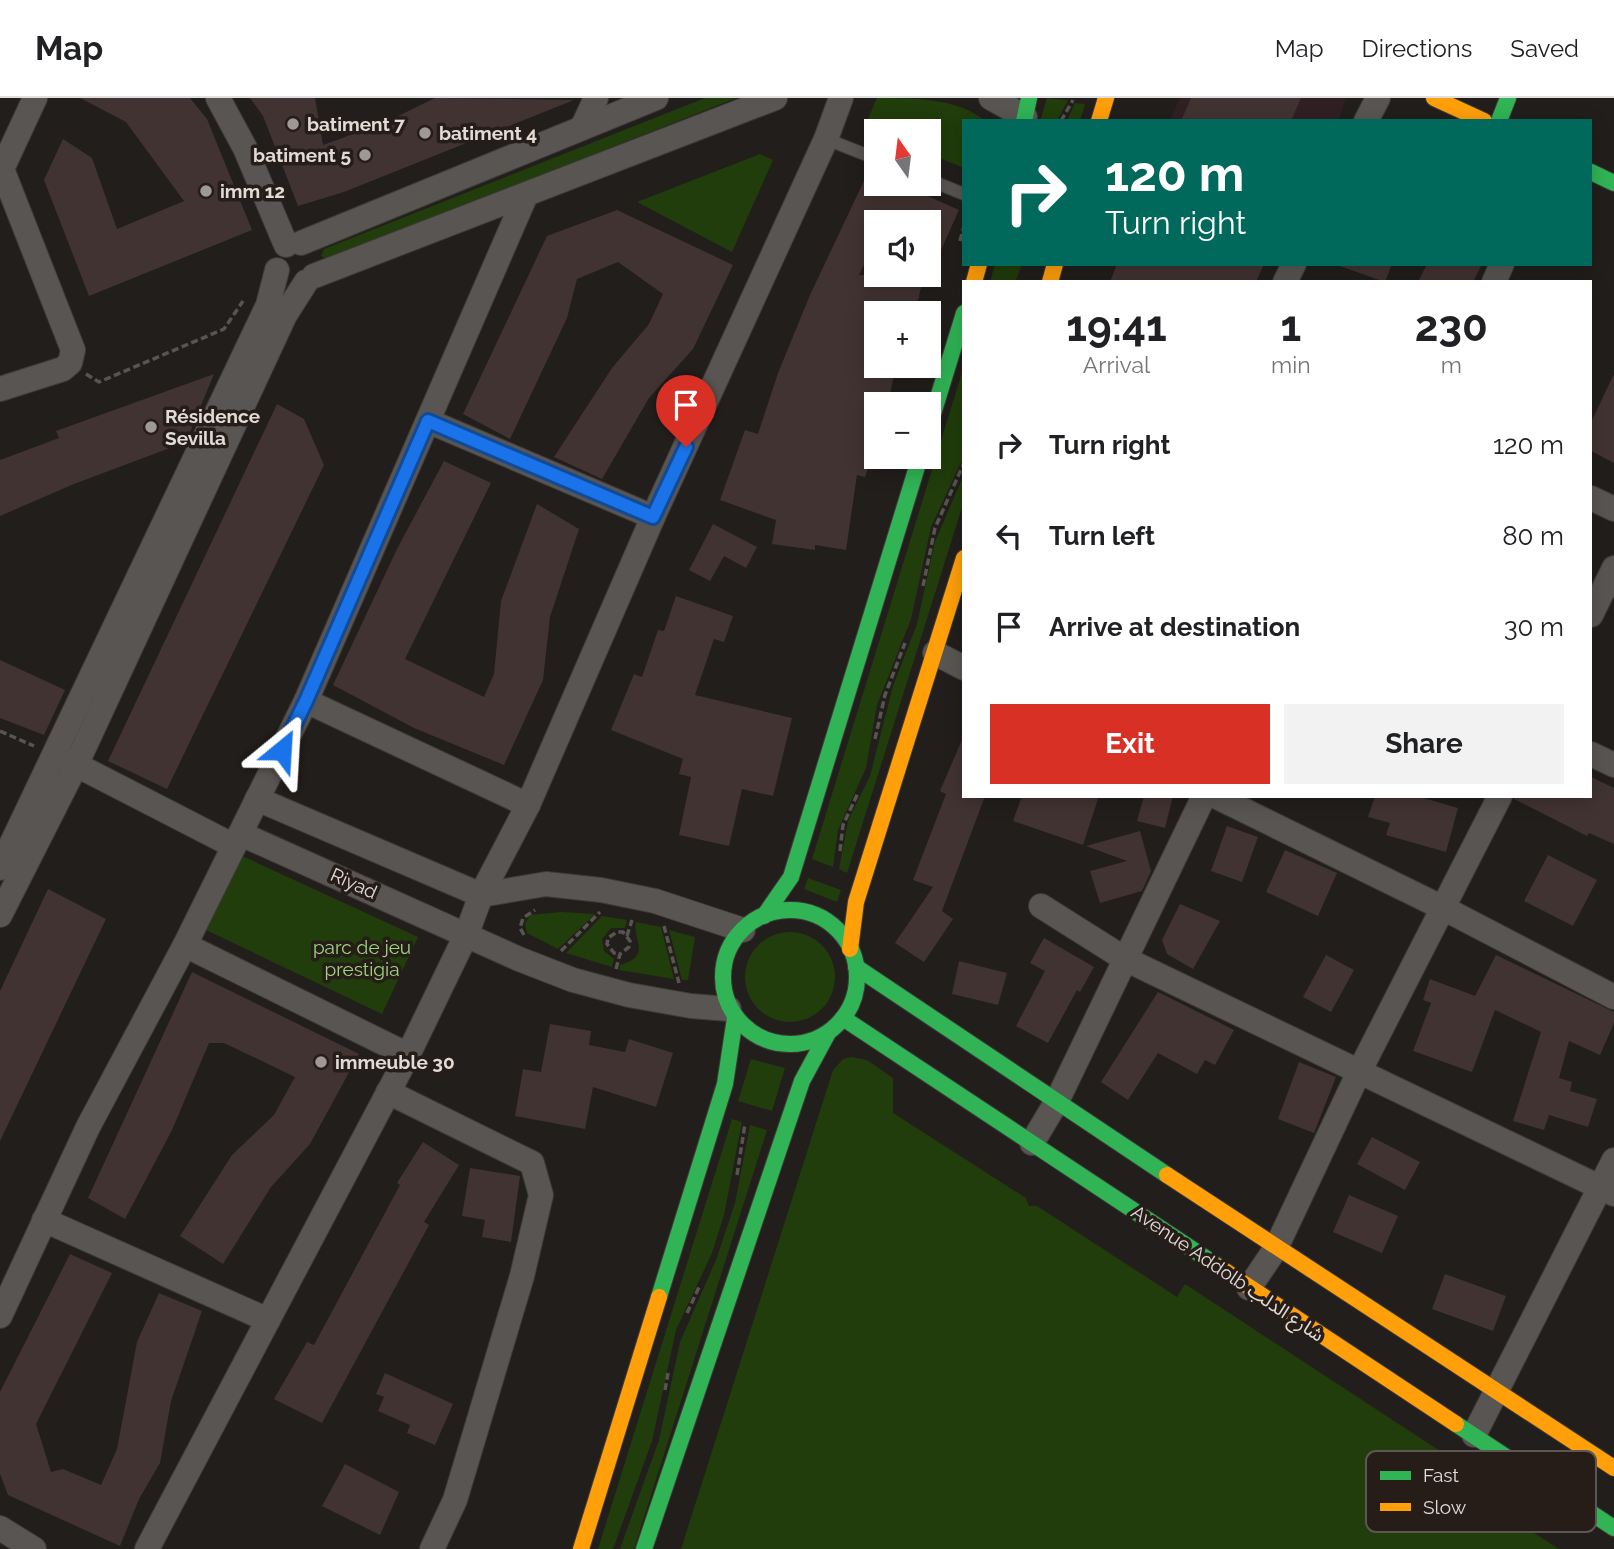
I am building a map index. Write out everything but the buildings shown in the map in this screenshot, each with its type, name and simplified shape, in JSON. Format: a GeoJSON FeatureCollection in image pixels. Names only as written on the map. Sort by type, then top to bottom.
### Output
{"type":"FeatureCollection","features":[{"type":"Feature","properties":{"kind":"main road"},"geometry":{"type":"LineString","coordinates":[[1100,119],[1106,98]]}},
{"type":"Feature","properties":{"kind":"main road"},"geometry":{"type":"LineString","coordinates":[[1434,98],[1480,119]]}},
{"type":"Feature","properties":{"kind":"main road"},"geometry":{"type":"LineString","coordinates":[[1500,119],[1508,98]]}},
{"type":"Feature","properties":{"kind":"main road"},"geometry":{"type":"LineString","coordinates":[[1592,172],[1614,183]]}},
{"type":"Feature","properties":{"kind":"main road"},"geometry":{"type":"LineString","coordinates":[[940,392],[962,320]]}},
{"type":"Feature","properties":{"kind":"main road"},"geometry":{"type":"LineString","coordinates":[[764,916],[784,891],[791,877],[916,469]]}},
{"type":"Feature","properties":{"kind":"main road"},"geometry":{"type":"LineString","coordinates":[[850,949],[856,902],[962,565]]}},
{"type":"Feature","properties":{"kind":"main road"},"geometry":{"type":"LineString","coordinates":[[581,1549],[725,1084],[732,1013],[722,976],[728,951],[743,930],[764,916],[780,911],[814,914],[842,934],[850,949],[856,967],[855,994],[843,1018],[828,1033],[802,1081],[644,1549]]}},
{"type":"Feature","properties":{"kind":"main road"},"geometry":{"type":"LineString","coordinates":[[856,967],[1276,1248],[1588,1451]]}},
{"type":"Feature","properties":{"kind":"main road"},"geometry":{"type":"LineString","coordinates":[[732,1013],[747,1030],[778,1043],[795,1044],[828,1033]]}},
{"type":"Feature","properties":{"kind":"main road","name":"Avenue Addolb شارع الدلب"},"geometry":{"type":"LineString","coordinates":[[843,1018],[1498,1451]]}},
{"type":"Feature","properties":{"kind":"main road"},"geometry":{"type":"LineString","coordinates":[[1596,1456],[1614,1468]]}},
{"type":"Feature","properties":{"kind":"main road","name":"Avenue Addolb شارع الدلب"},"geometry":{"type":"LineString","coordinates":[[1596,1516],[1614,1528]]}},
{"type":"Feature","properties":{"kind":"street"},"geometry":{"type":"LineString","coordinates":[[0,389],[63,369],[70,363],[73,350],[2,165],[35,98]]}},
{"type":"Feature","properties":{"kind":"street"},"geometry":{"type":"LineString","coordinates":[[0,868],[65,759],[285,315],[310,279],[318,260],[315,252],[293,244],[218,98]]}},
{"type":"Feature","properties":{"kind":"street"},"geometry":{"type":"LineString","coordinates":[[582,128],[596,98]]}},
{"type":"Feature","properties":{"kind":"street"},"geometry":{"type":"LineString","coordinates":[[0,915],[65,759],[268,305],[277,270],[277,256],[293,244],[656,98]]}},
{"type":"Feature","properties":{"kind":"street"},"geometry":{"type":"LineString","coordinates":[[277,270],[292,284],[310,279],[775,98]]}},
{"type":"Feature","properties":{"kind":"street"},"geometry":{"type":"LineString","coordinates":[[147,1549],[208,1439],[408,1055],[467,933],[481,895],[527,805],[653,517],[826,139],[841,98]]}},
{"type":"Feature","properties":{"kind":"street"},"geometry":{"type":"LineString","coordinates":[[991,98],[1026,112]]}},
{"type":"Feature","properties":{"kind":"street"},"geometry":{"type":"LineString","coordinates":[[1368,119],[1378,98]]}},
{"type":"Feature","properties":{"kind":"street"},"geometry":{"type":"LineString","coordinates":[[0,1316],[131,1041],[185,945],[306,701],[525,197]]}},
{"type":"Feature","properties":{"kind":"street"},"geometry":{"type":"LineString","coordinates":[[428,421],[653,517]]}},
{"type":"Feature","properties":{"kind":"street"},"geometry":{"type":"LineString","coordinates":[[1592,498],[1614,509]]}},
{"type":"Feature","properties":{"kind":"street"},"geometry":{"type":"LineString","coordinates":[[1592,613],[1614,568]]}},
{"type":"Feature","properties":{"kind":"street"},"geometry":{"type":"LineString","coordinates":[[935,653],[962,667]]}},
{"type":"Feature","properties":{"kind":"street"},"geometry":{"type":"LineString","coordinates":[[306,701],[527,805]]}},
{"type":"Feature","properties":{"kind":"street"},"geometry":{"type":"LineString","coordinates":[[1592,754],[1614,765]]}},
{"type":"Feature","properties":{"kind":"street","name":"Riyad"},"geometry":{"type":"LineString","coordinates":[[65,759],[237,840],[467,933]]}},
{"type":"Feature","properties":{"kind":"street"},"geometry":{"type":"LineString","coordinates":[[1032,1143],[1057,1101],[1203,798]]}},
{"type":"Feature","properties":{"kind":"street"},"geometry":{"type":"LineString","coordinates":[[1219,798],[1443,908],[1614,997]]}},
{"type":"Feature","properties":{"kind":"street"},"geometry":{"type":"LineString","coordinates":[[1249,1288],[1276,1248],[1358,1074],[1499,798]]}},
{"type":"Feature","properties":{"kind":"street"},"geometry":{"type":"LineString","coordinates":[[257,799],[481,895],[546,884],[601,890],[654,901],[743,930]]}},
{"type":"Feature","properties":{"kind":"street"},"geometry":{"type":"LineString","coordinates":[[1041,906],[1125,959],[1358,1074],[1607,1190]]}},
{"type":"Feature","properties":{"kind":"street"},"geometry":{"type":"LineString","coordinates":[[467,933],[519,959],[573,980],[629,995],[732,1013]]}},
{"type":"Feature","properties":{"kind":"street"},"geometry":{"type":"LineString","coordinates":[[185,945],[408,1055]]}},
{"type":"Feature","properties":{"kind":"street"},"geometry":{"type":"LineString","coordinates":[[387,1092],[532,1163],[541,1195],[522,1276],[463,1475],[432,1549]]}},
{"type":"Feature","properties":{"kind":"street"},"geometry":{"type":"LineString","coordinates":[[1474,1435],[1607,1190],[1614,1160]]}},
{"type":"Feature","properties":{"kind":"street"},"geometry":{"type":"LineString","coordinates":[[44,1220],[268,1320]]}},
{"type":"Feature","properties":{"kind":"street"},"geometry":{"type":"LineString","coordinates":[[0,1528],[34,1549]]}},
{"type":"Feature","properties":{"kind":"lane"},"geometry":{"type":"LineString","coordinates":[[826,139],[864,154]]}},
{"type":"Feature","properties":{"kind":"lane"},"geometry":{"type":"LineString","coordinates":[[942,185],[962,193]]}},
{"type":"Feature","properties":{"kind":"path"},"geometry":{"type":"LineString","coordinates":[[1062,119],[1074,98]]}},
{"type":"Feature","properties":{"kind":"path"},"geometry":{"type":"LineString","coordinates":[[70,363],[99,382],[224,329],[247,292]]}},
{"type":"Feature","properties":{"kind":"path"},"geometry":{"type":"LineString","coordinates":[[921,596],[935,528],[962,467]]}},
{"type":"Feature","properties":{"kind":"path"},"geometry":{"type":"LineString","coordinates":[[874,744],[892,673],[910,634]]}},
{"type":"Feature","properties":{"kind":"path"},"geometry":{"type":"LineString","coordinates":[[0,732],[65,759]]}},
{"type":"Feature","properties":{"kind":"path"},"geometry":{"type":"LineString","coordinates":[[838,862],[843,825],[859,791]]}},
{"type":"Feature","properties":{"kind":"path"},"geometry":{"type":"LineString","coordinates":[[527,938],[520,928],[523,918],[530,912],[544,909]]}},
{"type":"Feature","properties":{"kind":"path"},"geometry":{"type":"LineString","coordinates":[[590,911],[610,913]]}},
{"type":"Feature","properties":{"kind":"path"},"geometry":{"type":"LineString","coordinates":[[559,953],[600,912]]}},
{"type":"Feature","properties":{"kind":"path"},"geometry":{"type":"LineString","coordinates":[[626,916],[640,919]]}},
{"type":"Feature","properties":{"kind":"path"},"geometry":{"type":"LineString","coordinates":[[615,971],[620,954],[629,947],[627,936],[633,918]]}},
{"type":"Feature","properties":{"kind":"path"},"geometry":{"type":"LineString","coordinates":[[655,922],[675,927]]}},
{"type":"Feature","properties":{"kind":"path"},"geometry":{"type":"LineString","coordinates":[[664,924],[679,982]]}},
{"type":"Feature","properties":{"kind":"path"},"geometry":{"type":"LineString","coordinates":[[620,954],[610,949],[608,938],[617,932],[627,936]]}},
{"type":"Feature","properties":{"kind":"path"},"geometry":{"type":"LineString","coordinates":[[551,949],[568,956]]}},
{"type":"Feature","properties":{"kind":"path"},"geometry":{"type":"LineString","coordinates":[[606,969],[627,975]]}},
{"type":"Feature","properties":{"kind":"path"},"geometry":{"type":"LineString","coordinates":[[669,981],[686,984]]}},
{"type":"Feature","properties":{"kind":"shaded area"},"geometry":{"type":"Polygon","coordinates":[[[1180,98],[1346,98],[1339,119],[1170,119],[1180,98]]]}},
{"type":"Feature","properties":{"kind":"green space"},"geometry":{"type":"Polygon","coordinates":[[[705,98],[736,98],[328,260],[321,256],[324,249],[705,98]]]}},
{"type":"Feature","properties":{"kind":"green space"},"geometry":{"type":"Polygon","coordinates":[[[877,98],[934,101],[962,108],[982,119],[962,119],[962,167],[942,159],[942,119],[868,119],[877,98]]]}},
{"type":"Feature","properties":{"kind":"green space"},"geometry":{"type":"Polygon","coordinates":[[[1047,98],[1068,100],[1058,119],[1041,119],[1047,98]]]}},
{"type":"Feature","properties":{"kind":"green space"},"geometry":{"type":"Polygon","coordinates":[[[1075,103],[1085,104],[1081,119],[1068,119],[1075,103]]]}},
{"type":"Feature","properties":{"kind":"green space"},"geometry":{"type":"Polygon","coordinates":[[[760,154],[773,160],[732,252],[637,202],[760,154]]]}},
{"type":"Feature","properties":{"kind":"green space"},"geometry":{"type":"Polygon","coordinates":[[[994,266],[1021,266],[1016,280],[991,280],[994,266]]]}},
{"type":"Feature","properties":{"kind":"green space"},"geometry":{"type":"Polygon","coordinates":[[[962,372],[962,460],[931,527],[911,619],[877,705],[866,768],[838,830],[833,867],[812,859],[932,469],[941,469],[941,441],[962,372]]]}},
{"type":"Feature","properties":{"kind":"green space"},"geometry":{"type":"Polygon","coordinates":[[[962,479],[962,507],[847,873],[839,869],[848,821],[870,776],[893,686],[917,624],[935,542],[962,479]]]}},
{"type":"Feature","properties":{"kind":"green space","name":"parc de jeu prestigia"},"geometry":{"type":"Polygon","coordinates":[[[240,855],[418,937],[382,1014],[206,930],[240,855]]]}},
{"type":"Feature","properties":{"kind":"green space"},"geometry":{"type":"Polygon","coordinates":[[[808,878],[841,890],[837,902],[804,889],[808,878]]]}},
{"type":"Feature","properties":{"kind":"green space"},"geometry":{"type":"Polygon","coordinates":[[[561,912],[595,914],[558,949],[527,933],[525,924],[530,915],[561,912]]]}},
{"type":"Feature","properties":{"kind":"green space"},"geometry":{"type":"Polygon","coordinates":[[[602,916],[627,920],[625,928],[611,928],[602,939],[604,951],[614,959],[612,967],[566,953],[602,916]]]}},
{"type":"Feature","properties":{"kind":"green space"},"geometry":{"type":"Polygon","coordinates":[[[636,922],[661,927],[674,979],[619,970],[620,965],[636,957],[639,952],[636,922]]]}},
{"type":"Feature","properties":{"kind":"green space"},"geometry":{"type":"Polygon","coordinates":[[[669,930],[695,937],[688,980],[682,980],[669,930]]]}},
{"type":"Feature","properties":{"kind":"green space"},"geometry":{"type":"Polygon","coordinates":[[[790,932],[807,936],[822,945],[831,960],[835,977],[831,994],[822,1009],[807,1018],[790,1022],[773,1018],[758,1009],[749,994],[745,977],[749,960],[758,945],[773,936],[790,932]]]}},
{"type":"Feature","properties":{"kind":"green space"},"geometry":{"type":"Polygon","coordinates":[[[851,1057],[867,1060],[893,1078],[893,1113],[1026,1198],[1029,1206],[1037,1206],[1177,1297],[1185,1284],[1440,1451],[1366,1451],[1366,1532],[1533,1532],[1559,1549],[681,1549],[833,1070],[843,1059],[851,1057]]]}},
{"type":"Feature","properties":{"kind":"green space"},"geometry":{"type":"Polygon","coordinates":[[[751,1059],[785,1068],[772,1111],[738,1101],[751,1059]]]}},
{"type":"Feature","properties":{"kind":"green space"},"geometry":{"type":"Polygon","coordinates":[[[732,1119],[742,1122],[724,1215],[712,1253],[676,1330],[652,1441],[613,1549],[598,1549],[732,1119]]]}},
{"type":"Feature","properties":{"kind":"green space"},"geometry":{"type":"Polygon","coordinates":[[[750,1125],[767,1130],[634,1549],[620,1549],[659,1440],[680,1342],[716,1260],[735,1203],[750,1125]]]}},
{"type":"Feature","properties":{"kind":"traffic: fast"},"geometry":{"type":"LineString","coordinates":[[1024,119],[1029,98]]}},
{"type":"Feature","properties":{"kind":"traffic: fast"},"geometry":{"type":"LineString","coordinates":[[1500,119],[1508,98]]}},
{"type":"Feature","properties":{"kind":"traffic: fast"},"geometry":{"type":"LineString","coordinates":[[1592,172],[1614,183]]}},
{"type":"Feature","properties":{"kind":"traffic: fast"},"geometry":{"type":"LineString","coordinates":[[940,392],[962,320]]}},
{"type":"Feature","properties":{"kind":"traffic: fast"},"geometry":{"type":"LineString","coordinates":[[764,916],[791,877],[916,469]]}},
{"type":"Feature","properties":{"kind":"traffic: fast"},"geometry":{"type":"LineString","coordinates":[[790,910],[816,915],[837,930],[852,951],[857,977],[852,1003],[837,1024],[816,1039],[790,1044],[764,1039],[743,1024],[728,1003],[723,977],[728,951],[743,930],[764,915],[790,910]]}},
{"type":"Feature","properties":{"kind":"traffic: fast"},"geometry":{"type":"LineString","coordinates":[[856,967],[1167,1175]]}},
{"type":"Feature","properties":{"kind":"traffic: fast"},"geometry":{"type":"LineString","coordinates":[[659,1297],[725,1084],[735,1018]]}},
{"type":"Feature","properties":{"kind":"traffic: fast"},"geometry":{"type":"LineString","coordinates":[[843,1018],[1219,1267]]}},
{"type":"Feature","properties":{"kind":"traffic: fast"},"geometry":{"type":"LineString","coordinates":[[644,1549],[802,1081],[828,1033]]}},
{"type":"Feature","properties":{"kind":"traffic: fast"},"geometry":{"type":"LineString","coordinates":[[1456,1424],[1497,1451]]}},
{"type":"Feature","properties":{"kind":"traffic: fast"},"geometry":{"type":"LineString","coordinates":[[1596,1516],[1614,1528]]}},
{"type":"Feature","properties":{"kind":"traffic: slow"},"geometry":{"type":"LineString","coordinates":[[1100,119],[1106,98]]}},
{"type":"Feature","properties":{"kind":"traffic: slow"},"geometry":{"type":"LineString","coordinates":[[1434,98],[1480,119]]}},
{"type":"Feature","properties":{"kind":"traffic: slow"},"geometry":{"type":"LineString","coordinates":[[975,280],[978,266]]}},
{"type":"Feature","properties":{"kind":"traffic: slow"},"geometry":{"type":"LineString","coordinates":[[1051,280],[1054,266]]}},
{"type":"Feature","properties":{"kind":"traffic: slow"},"geometry":{"type":"LineString","coordinates":[[850,949],[856,902],[962,564]]}},
{"type":"Feature","properties":{"kind":"traffic: slow"},"geometry":{"type":"LineString","coordinates":[[1167,1175],[1588,1451]]}},
{"type":"Feature","properties":{"kind":"traffic: slow"},"geometry":{"type":"LineString","coordinates":[[1219,1267],[1456,1424]]}},
{"type":"Feature","properties":{"kind":"traffic: slow"},"geometry":{"type":"LineString","coordinates":[[581,1549],[659,1297]]}},
{"type":"Feature","properties":{"kind":"traffic: slow"},"geometry":{"type":"LineString","coordinates":[[1596,1456],[1614,1468]]}},
{"type":"Feature","properties":{"kind":"place","name":"batiment 7"},"geometry":{"type":"Point","coordinates":[293,124]}},
{"type":"Feature","properties":{"kind":"place","name":"batiment 4"},"geometry":{"type":"Point","coordinates":[425,133]}},
{"type":"Feature","properties":{"kind":"place","name":"batiment 5"},"geometry":{"type":"Point","coordinates":[365,155]}},
{"type":"Feature","properties":{"kind":"place","name":"imm 12"},"geometry":{"type":"Point","coordinates":[206,191]}},
{"type":"Feature","properties":{"kind":"place","name":"Résidence Sevilla"},"geometry":{"type":"Point","coordinates":[151,427]}},
{"type":"Feature","properties":{"kind":"place","name":"immeuble 30"},"geometry":{"type":"Point","coordinates":[321,1062]}},
{"type":"Feature","properties":{"kind":"route"},"geometry":{"type":"LineString","coordinates":[[282,750],[428,421],[653,517],[686,447]]}}]}
